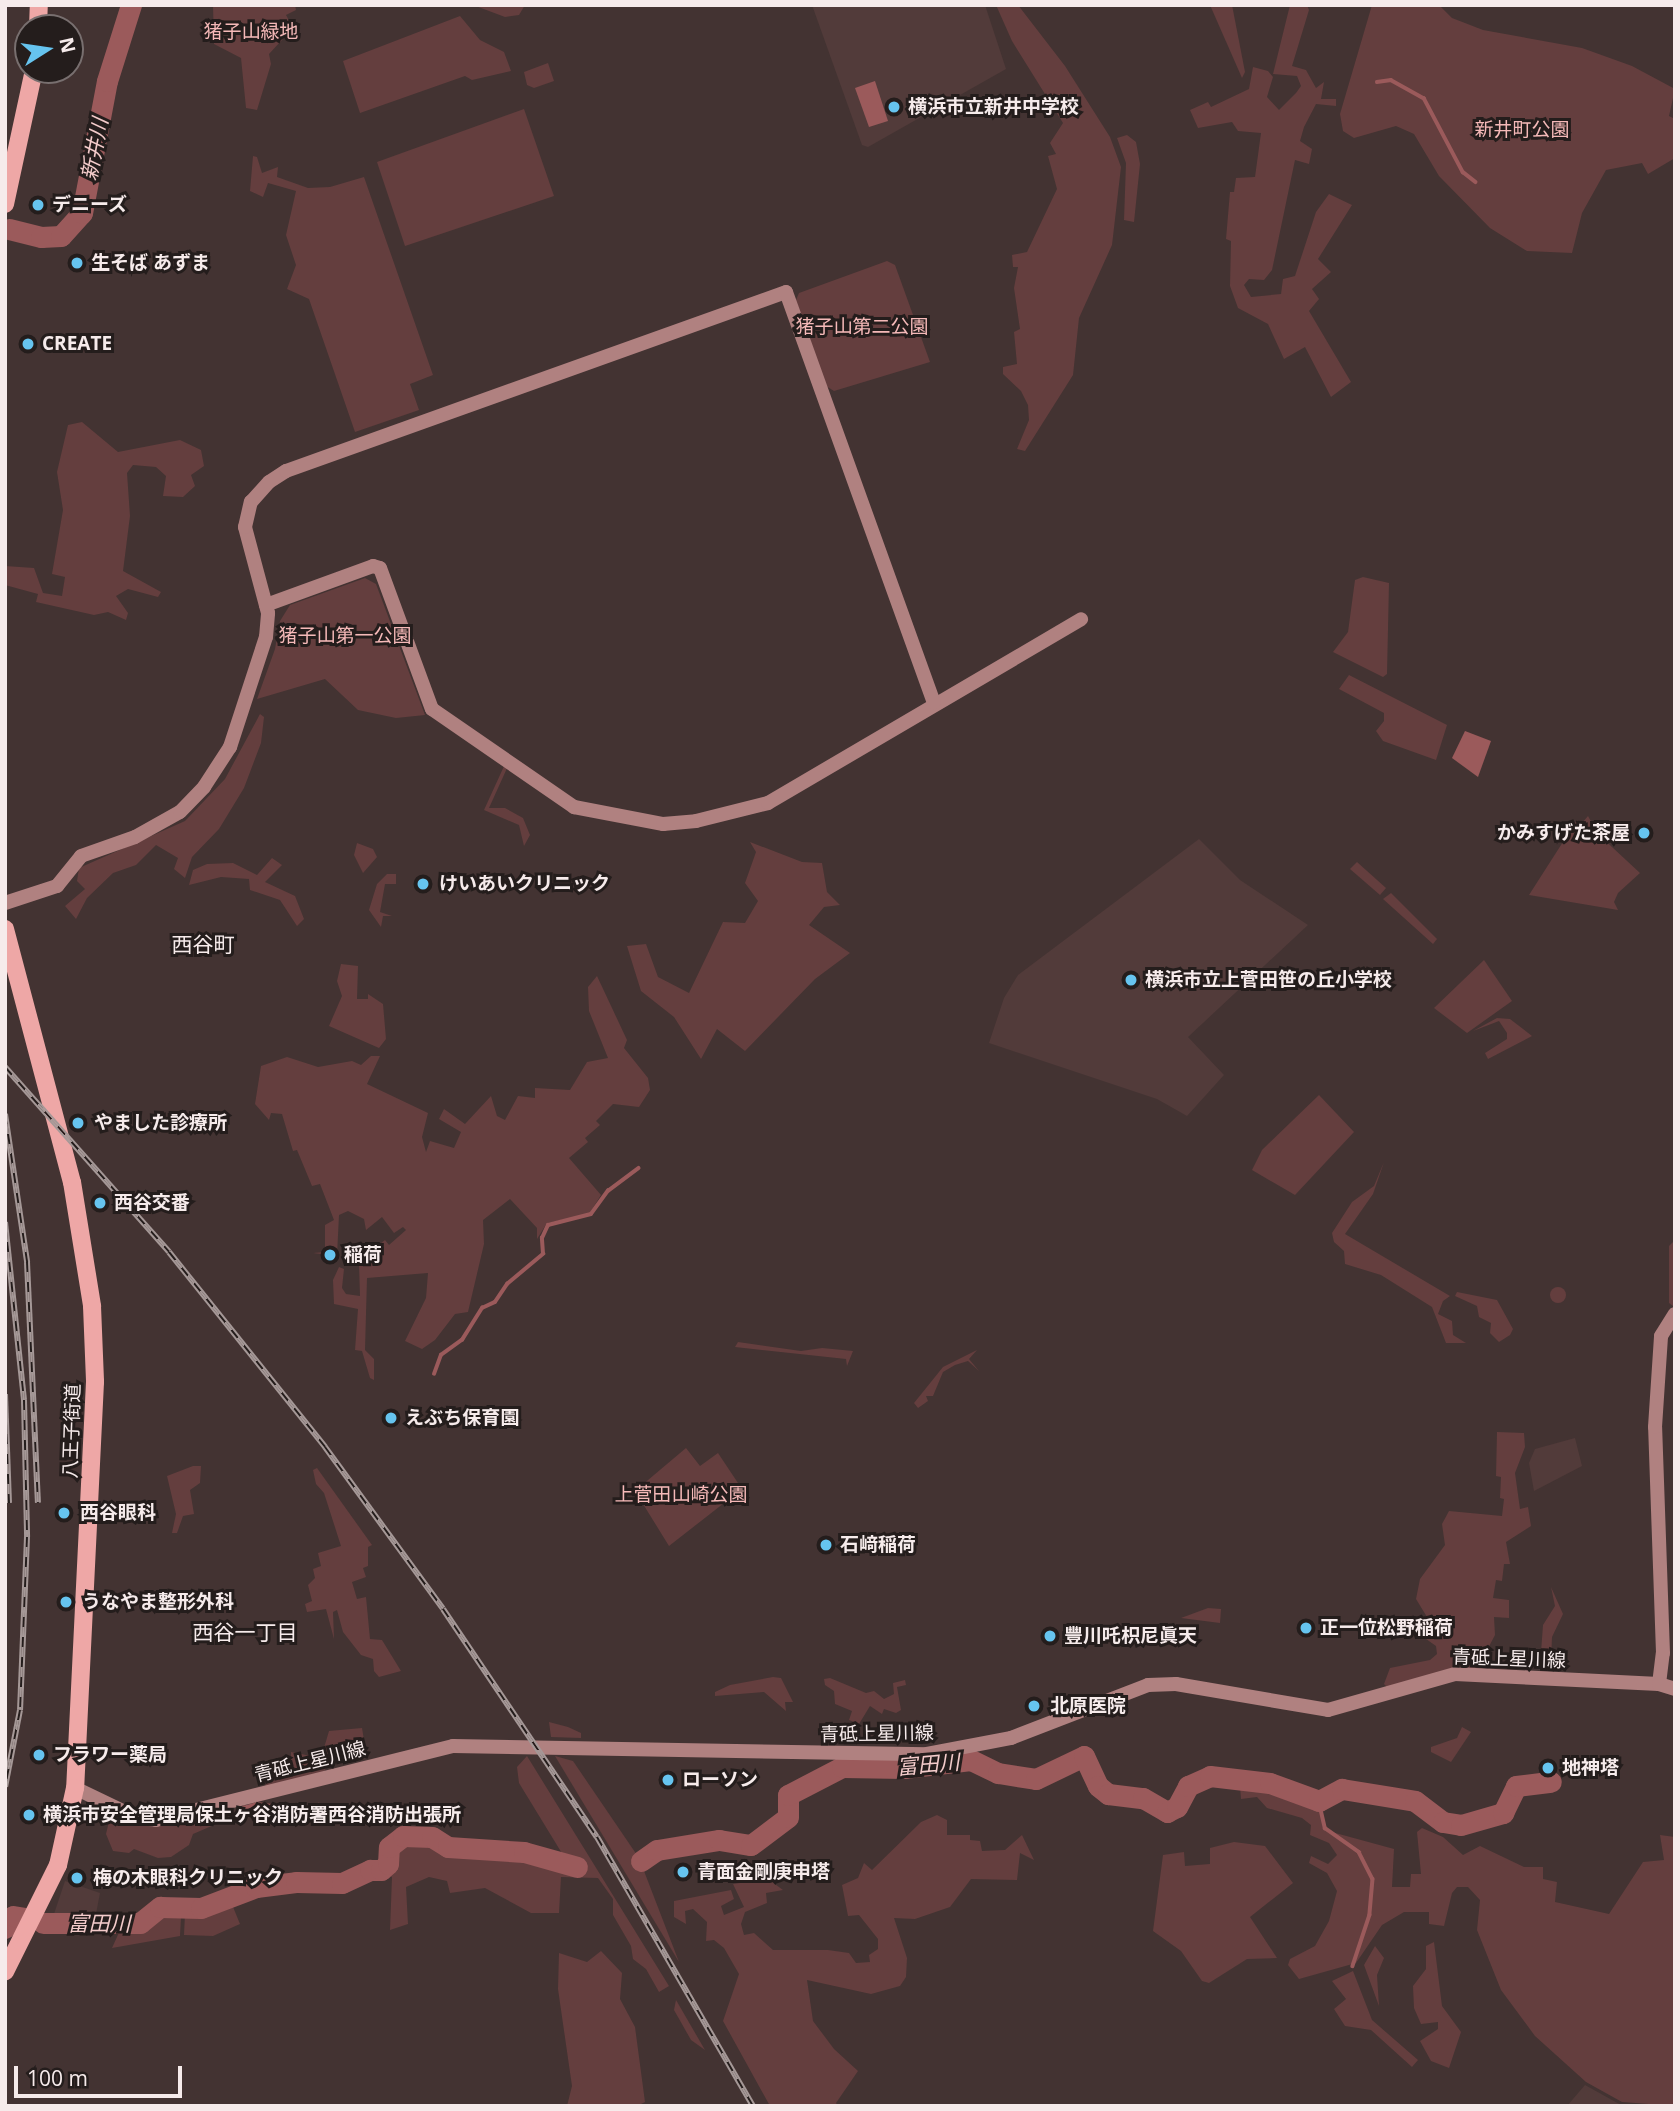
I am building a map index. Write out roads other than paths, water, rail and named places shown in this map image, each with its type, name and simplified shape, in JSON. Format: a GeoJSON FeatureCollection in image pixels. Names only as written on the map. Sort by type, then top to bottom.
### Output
{"type":"FeatureCollection","features":[{"type":"Feature","properties":{"kind":"highway"},"geometry":{"type":"LineString","coordinates":[[5,204],[31,84]]}},
{"type":"Feature","properties":{"kind":"highway","name":"八王子街道"},"geometry":{"type":"LineString","coordinates":[[5,929],[72,1182],[92,1306],[95,1382],[75,1788],[58,1865],[5,1972]]}},
{"type":"Feature","properties":{"kind":"street"},"geometry":{"type":"LineString","coordinates":[[5,903],[57,886],[81,856],[135,837],[169,819],[204,787],[230,747],[266,637],[266,605],[247,548],[245,527],[259,491],[286,471],[786,292],[934,702]]}},
{"type":"Feature","properties":{"kind":"street"},"geometry":{"type":"LineString","coordinates":[[266,605],[373,566],[380,568],[432,709],[574,807],[652,822],[696,821],[768,803],[934,702],[1081,619]]}},
{"type":"Feature","properties":{"kind":"street"},"geometry":{"type":"LineString","coordinates":[[1659,1684],[1663,1653],[1658,1444],[1659,1351],[1666,1323],[1675,1314]]}},
{"type":"Feature","properties":{"kind":"street"},"geometry":{"type":"LineString","coordinates":[[1658,1444],[1675,1320]]}},
{"type":"Feature","properties":{"kind":"street","name":"青砥上星川線"},"geometry":{"type":"LineString","coordinates":[[75,1788],[135,1817],[156,1820],[461,1745],[927,1755],[1011,1738],[1148,1685],[1176,1684],[1328,1710],[1362,1704],[1444,1675],[1659,1684],[1675,1689]]}},
{"type":"Feature","properties":{"kind":"waterway","name":"新井川"},"geometry":{"type":"LineString","coordinates":[[9,229],[41,237],[61,236],[82,213],[107,81],[131,5]]}},
{"type":"Feature","properties":{"kind":"waterway"},"geometry":{"type":"LineString","coordinates":[[1377,82],[1391,80],[1424,98],[1463,172],[1476,182]]}},
{"type":"Feature","properties":{"kind":"waterway"},"geometry":{"type":"LineString","coordinates":[[434,1374],[441,1355],[462,1340],[482,1308],[495,1302],[507,1284],[543,1254],[542,1238],[548,1225],[591,1214],[608,1191],[638,1168]]}},
{"type":"Feature","properties":{"kind":"waterway","name":"富田川"},"geometry":{"type":"LineString","coordinates":[[641,1861],[657,1850],[719,1840],[751,1845],[788,1817],[788,1795],[842,1767],[904,1768],[971,1760],[998,1773],[1036,1779],[1084,1756],[1098,1786],[1108,1794],[1143,1798],[1167,1812],[1177,1807],[1188,1786],[1210,1776],[1270,1783],[1319,1801],[1342,1789],[1415,1801],[1443,1822],[1461,1825],[1503,1813],[1516,1786],[1551,1782]]}},
{"type":"Feature","properties":{"kind":"waterway"},"geometry":{"type":"LineString","coordinates":[[1319,1801],[1325,1828],[1359,1852],[1373,1879],[1370,1915],[1353,1966]]}},
{"type":"Feature","properties":{"kind":"waterway"},"geometry":{"type":"LineString","coordinates":[[243,1819],[244,1808],[257,1804],[301,1810],[318,1805]]}},
{"type":"Feature","properties":{"kind":"waterway","name":"富田川"},"geometry":{"type":"LineString","coordinates":[[43,1923],[140,1923],[160,1907],[201,1908],[256,1887],[296,1882],[342,1883],[370,1870],[381,1870],[388,1864],[389,1847],[403,1836],[432,1837],[448,1847],[524,1852],[577,1867]]}},
{"type":"Feature","properties":{"kind":"waterway","name":"富田川"},"geometry":{"type":"LineString","coordinates":[[5,1928],[13,1916],[24,1918]]}},
{"type":"Feature","properties":{"kind":"railway"},"geometry":{"type":"LineString","coordinates":[[5,1067],[169,1252],[325,1447],[443,1609],[597,1837],[753,2106]]}},
{"type":"Feature","properties":{"kind":"railway"},"geometry":{"type":"LineString","coordinates":[[5,1114],[27,1262],[38,1503]]}},
{"type":"Feature","properties":{"kind":"railway"},"geometry":{"type":"LineString","coordinates":[[5,1222],[24,1400],[27,1537],[20,1710],[5,1787]]}},
{"type":"Feature","properties":{"kind":"railway"},"geometry":{"type":"LineString","coordinates":[[5,1394],[9,1503]]}},
{"type":"Feature","properties":{"kind":"place","name":"横浜市立新井中学校"},"geometry":{"type":"Point","coordinates":[894,107]}},
{"type":"Feature","properties":{"kind":"place","name":"デニーズ"},"geometry":{"type":"Point","coordinates":[38,205]}},
{"type":"Feature","properties":{"kind":"place","name":"生そば あずま"},"geometry":{"type":"Point","coordinates":[77,263]}},
{"type":"Feature","properties":{"kind":"place","name":"CREATE"},"geometry":{"type":"Point","coordinates":[28,344]}},
{"type":"Feature","properties":{"kind":"place","name":"かみすげた茶屋"},"geometry":{"type":"Point","coordinates":[1644,833]}},
{"type":"Feature","properties":{"kind":"place","name":"けいあいクリニック"},"geometry":{"type":"Point","coordinates":[423,884]}},
{"type":"Feature","properties":{"kind":"place","name":"横浜市立上菅田笹の丘小学校"},"geometry":{"type":"Point","coordinates":[1131,980]}},
{"type":"Feature","properties":{"kind":"place","name":"やました診療所"},"geometry":{"type":"Point","coordinates":[78,1123]}},
{"type":"Feature","properties":{"kind":"place","name":"西谷交番"},"geometry":{"type":"Point","coordinates":[100,1203]}},
{"type":"Feature","properties":{"kind":"place","name":"稲荷"},"geometry":{"type":"Point","coordinates":[330,1255]}},
{"type":"Feature","properties":{"kind":"place","name":"えぶち保育園"},"geometry":{"type":"Point","coordinates":[391,1418]}},
{"type":"Feature","properties":{"kind":"place","name":"西谷眼科"},"geometry":{"type":"Point","coordinates":[64,1513]}},
{"type":"Feature","properties":{"kind":"place","name":"石﨑稲荷"},"geometry":{"type":"Point","coordinates":[826,1545]}},
{"type":"Feature","properties":{"kind":"place","name":"うなやま整形外科"},"geometry":{"type":"Point","coordinates":[66,1602]}},
{"type":"Feature","properties":{"kind":"place","name":"正一位松野稲荷"},"geometry":{"type":"Point","coordinates":[1306,1628]}},
{"type":"Feature","properties":{"kind":"place","name":"豐川吒枳尼眞天"},"geometry":{"type":"Point","coordinates":[1050,1636]}},
{"type":"Feature","properties":{"kind":"place","name":"北原医院"},"geometry":{"type":"Point","coordinates":[1034,1706]}},
{"type":"Feature","properties":{"kind":"place","name":"フラワー薬局"},"geometry":{"type":"Point","coordinates":[39,1755]}},
{"type":"Feature","properties":{"kind":"place","name":"地神塔"},"geometry":{"type":"Point","coordinates":[1548,1768]}},
{"type":"Feature","properties":{"kind":"place","name":"ローソン"},"geometry":{"type":"Point","coordinates":[668,1780]}},
{"type":"Feature","properties":{"kind":"place","name":"横浜市安全管理局保土ヶ谷消防署西谷消防出張所"},"geometry":{"type":"Point","coordinates":[29,1815]}},
{"type":"Feature","properties":{"kind":"place","name":"青面金剛庚申塔"},"geometry":{"type":"Point","coordinates":[683,1872]}},
{"type":"Feature","properties":{"kind":"place","name":"梅の木眼科クリニック"},"geometry":{"type":"Point","coordinates":[77,1878]}},
{"type":"Feature","properties":{"kind":"district","name":"西谷町"},"geometry":{"type":"Point","coordinates":[203,944]}},
{"type":"Feature","properties":{"kind":"district","name":"西谷一丁目"},"geometry":{"type":"Point","coordinates":[245,1632]}},
{"type":"Feature","properties":{"kind":"park label","name":"猪子山緑地"},"geometry":{"type":"Point","coordinates":[251,32]}},
{"type":"Feature","properties":{"kind":"park label","name":"新井町公園"},"geometry":{"type":"Point","coordinates":[1522,130]}},
{"type":"Feature","properties":{"kind":"park label","name":"猪子山第二公園"},"geometry":{"type":"Point","coordinates":[862,327]}},
{"type":"Feature","properties":{"kind":"park label","name":"猪子山第一公園"},"geometry":{"type":"Point","coordinates":[345,636]}},
{"type":"Feature","properties":{"kind":"park label","name":"上菅田山崎公園"},"geometry":{"type":"Point","coordinates":[681,1495]}}]}
